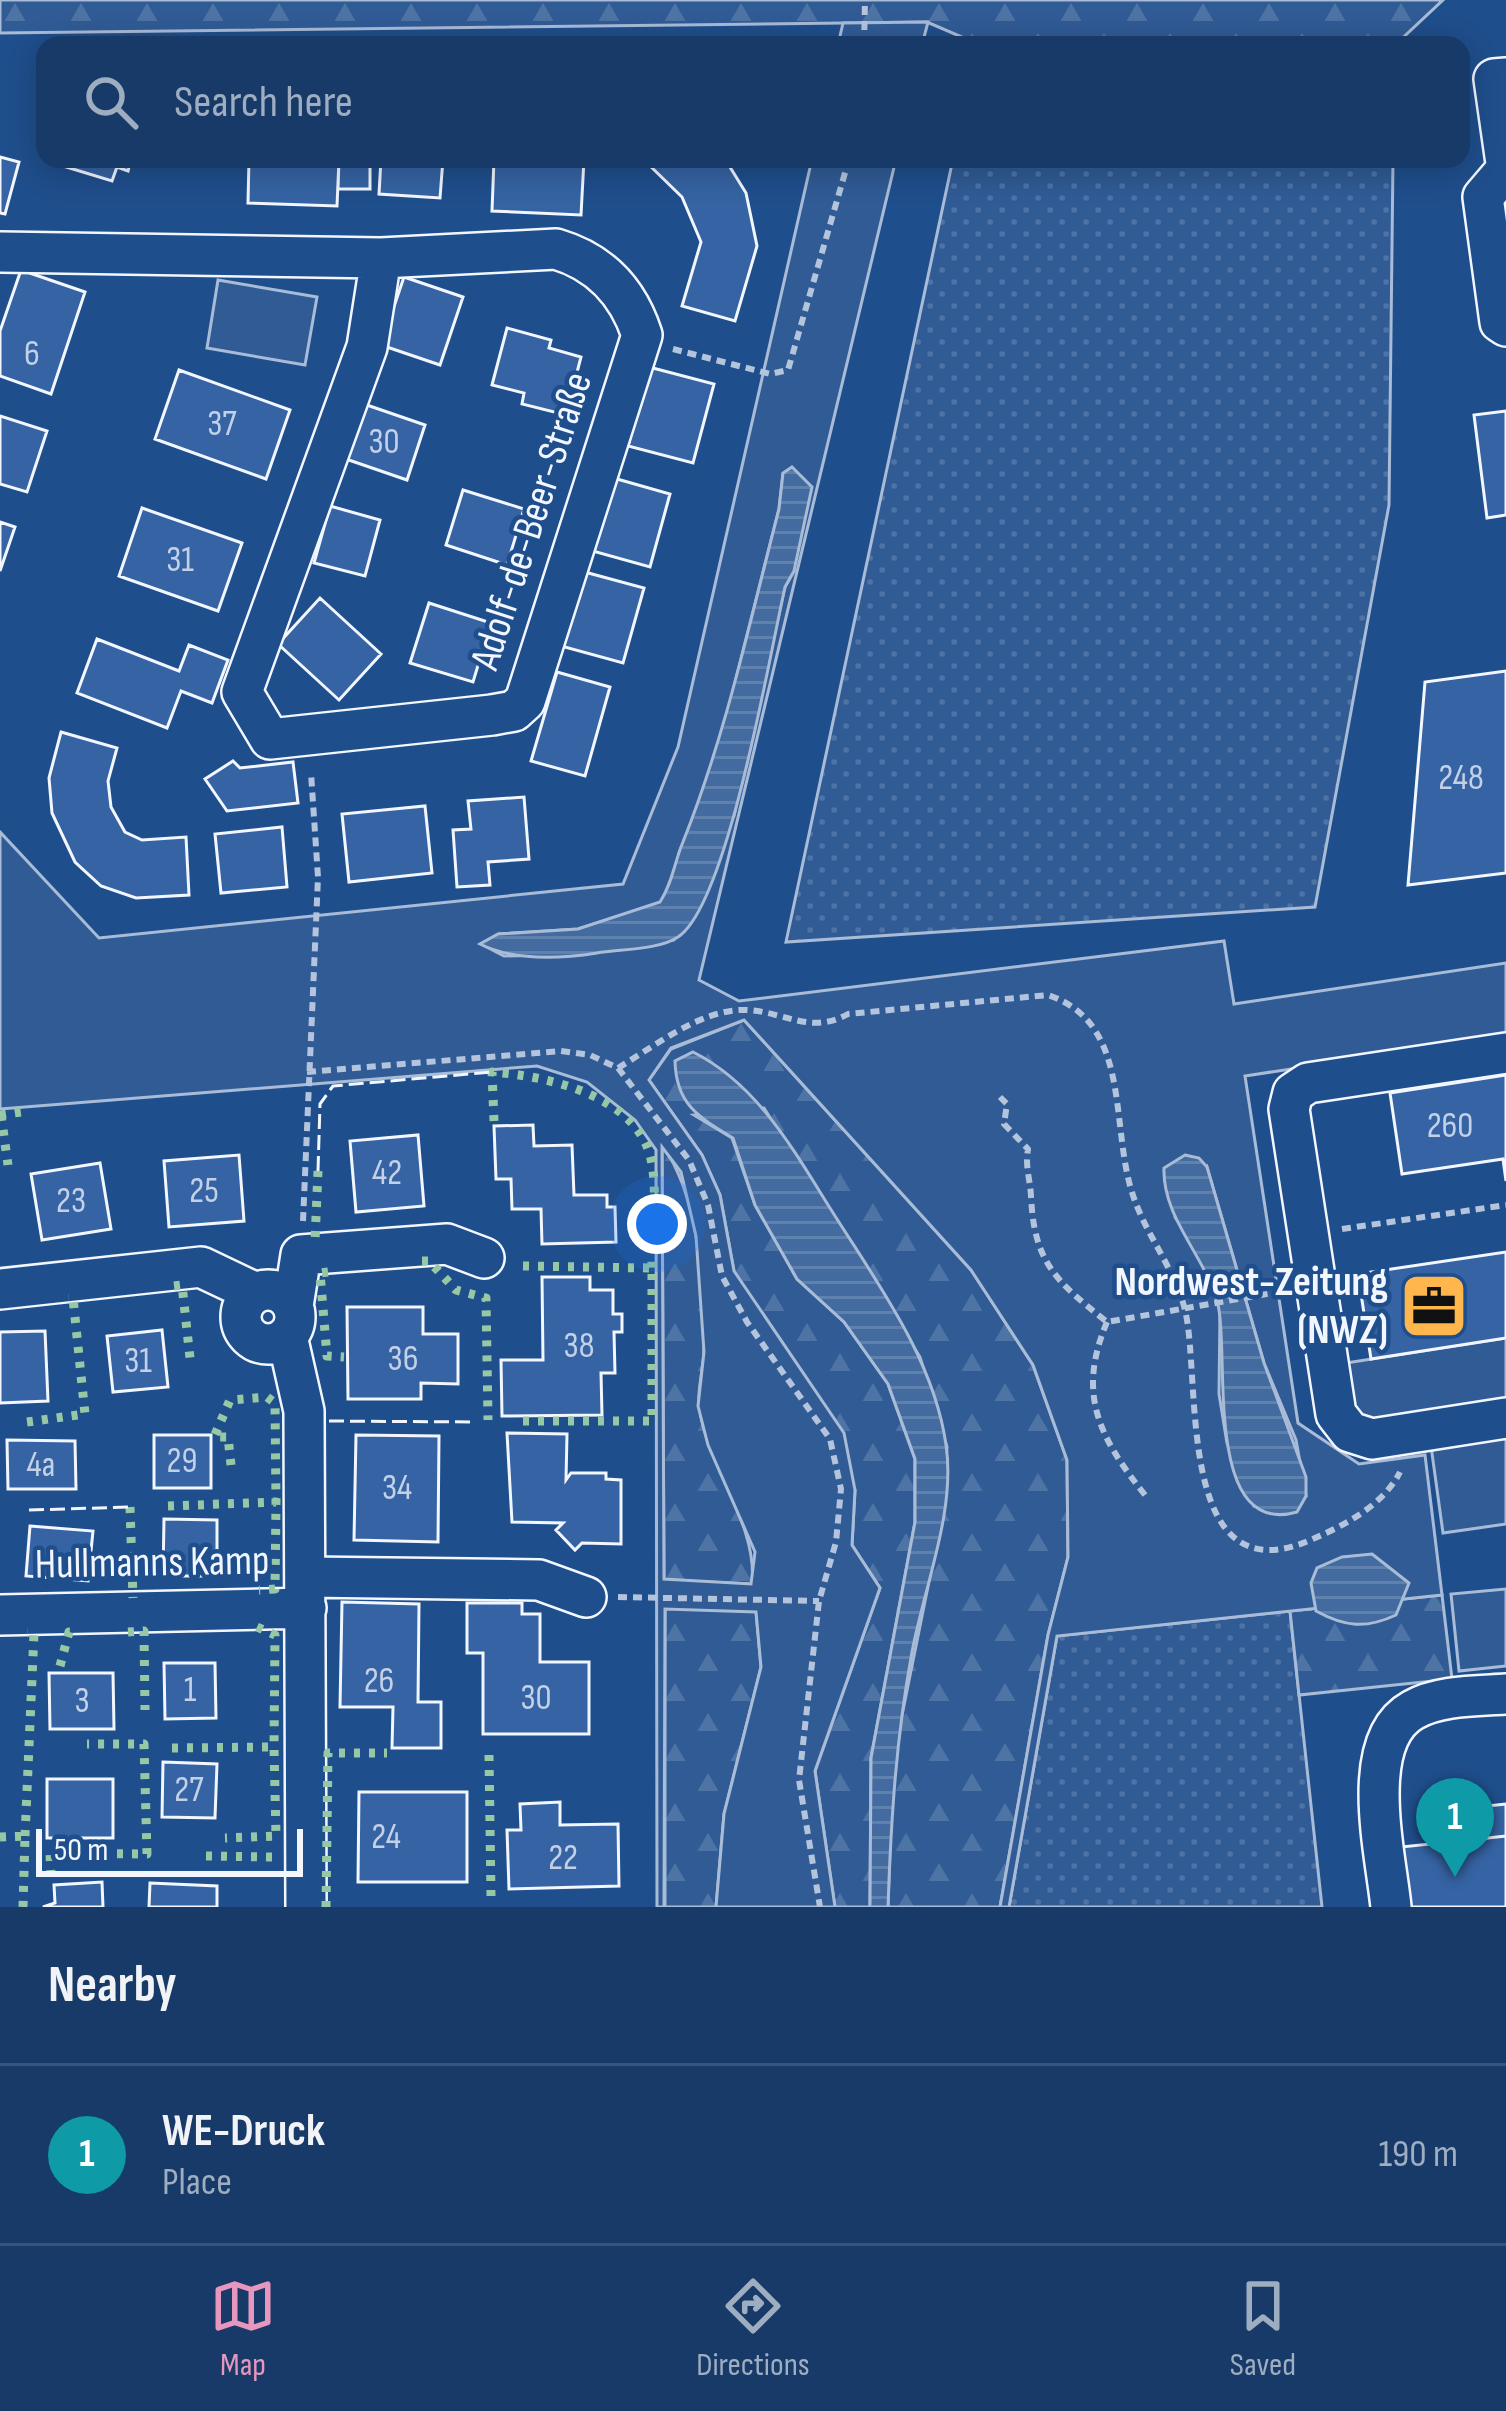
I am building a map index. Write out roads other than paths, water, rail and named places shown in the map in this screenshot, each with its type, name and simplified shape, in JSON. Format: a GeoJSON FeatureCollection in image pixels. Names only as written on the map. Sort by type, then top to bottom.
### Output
{"type":"FeatureCollection","features":[{"type":"Feature","properties":{"kind":"street"},"geometry":{"type":"LineString","coordinates":[[1506,78],[1494,79],[1506,167],[1484,197],[1500,322],[1506,326]]}},
{"type":"Feature","properties":{"kind":"street","name":"Adolf-de-Beer-Straße"},"geometry":{"type":"LineString","coordinates":[[0,251],[381,258],[556,250],[578,256],[625,296],[642,335],[525,701],[514,712],[492,716],[270,739],[242,692],[367,347],[381,258]]}},
{"type":"Feature","properties":{"kind":"street"},"geometry":{"type":"LineString","coordinates":[[1506,1053],[1308,1083],[1293,1093],[1289,1109],[1336,1414],[1350,1432],[1372,1438],[1506,1418]]}},
{"type":"Feature","properties":{"kind":"street"},"geometry":{"type":"LineString","coordinates":[[306,1907],[304,1411],[279,1312],[302,1255],[447,1244],[484,1258]]}},
{"type":"Feature","properties":{"kind":"street"},"geometry":{"type":"LineString","coordinates":[[0,1289],[201,1267],[279,1312]]}},
{"type":"Feature","properties":{"kind":"street","name":"Hullmanns Kamp"},"geometry":{"type":"LineString","coordinates":[[0,1615],[539,1580],[586,1597]]}},
{"type":"Feature","properties":{"kind":"street"},"geometry":{"type":"LineString","coordinates":[[1391,1907],[1378,1773],[1388,1736],[1412,1710],[1448,1699],[1506,1694]]}},
{"type":"Feature","properties":{"kind":"place","name":"Nordwest-Zeitung (NWZ)"},"geometry":{"type":"Point","coordinates":[1434,1306]}},
{"type":"Feature","properties":{"kind":"place","name":"WE-Druck"},"geometry":{"type":"Point","coordinates":[1455,1877]}}]}
